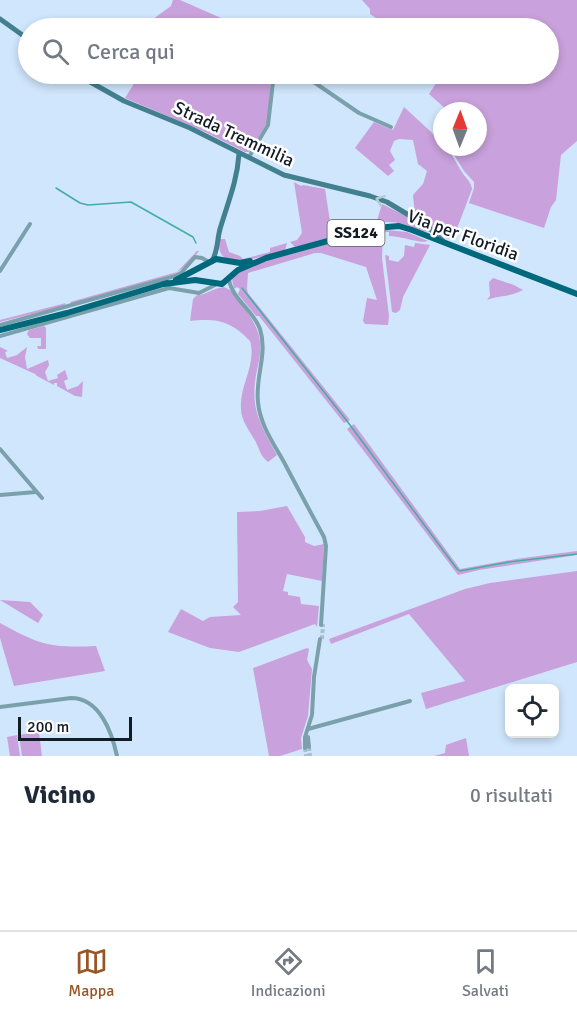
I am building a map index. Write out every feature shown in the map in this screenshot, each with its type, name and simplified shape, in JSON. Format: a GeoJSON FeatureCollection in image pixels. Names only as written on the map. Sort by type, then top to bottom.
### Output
{"type":"FeatureCollection","features":[{"type":"Feature","properties":{"kind":"main road"},"geometry":{"type":"LineString","coordinates":[[0,19],[18,32]]}},
{"type":"Feature","properties":{"kind":"main road","name":"Strada Tremmilia"},"geometry":{"type":"LineString","coordinates":[[93,84],[110,94],[190,128],[284,175],[387,202],[427,226],[446,243]]}},
{"type":"Feature","properties":{"kind":"main road"},"geometry":{"type":"LineString","coordinates":[[213,282],[206,270],[217,248],[220,230],[237,179],[239,154]]}},
{"type":"Feature","properties":{"kind":"main road","name":"Via per Floridia"},"geometry":{"type":"LineString","coordinates":[[266,258],[388,226],[406,228],[577,294]]}},
{"type":"Feature","properties":{"kind":"main road"},"geometry":{"type":"LineString","coordinates":[[217,248],[230,268],[230,278]]}},
{"type":"Feature","properties":{"kind":"main road"},"geometry":{"type":"LineString","coordinates":[[0,330],[164,284],[190,274],[210,262],[223,260],[240,263],[266,258]]}},
{"type":"Feature","properties":{"kind":"main road"},"geometry":{"type":"LineString","coordinates":[[164,284],[190,280],[213,282],[230,278],[247,265],[266,258]]}},
{"type":"Feature","properties":{"kind":"street"},"geometry":{"type":"LineString","coordinates":[[249,158],[268,125],[273,84]]}},
{"type":"Feature","properties":{"kind":"street"},"geometry":{"type":"LineString","coordinates":[[317,84],[359,113],[391,127]]}},
{"type":"Feature","properties":{"kind":"street"},"geometry":{"type":"LineString","coordinates":[[0,271],[30,224]]}},
{"type":"Feature","properties":{"kind":"street"},"geometry":{"type":"LineString","coordinates":[[0,325],[175,276],[181,273],[195,257],[210,262]]}},
{"type":"Feature","properties":{"kind":"street"},"geometry":{"type":"LineString","coordinates":[[230,278],[231,287],[258,325],[263,340],[257,388],[257,400],[263,425],[324,537],[326,546],[322,625]]}},
{"type":"Feature","properties":{"kind":"street"},"geometry":{"type":"LineString","coordinates":[[213,282],[231,287]]}},
{"type":"Feature","properties":{"kind":"street"},"geometry":{"type":"LineString","coordinates":[[0,336],[169,288],[199,293],[206,291],[213,282]]}},
{"type":"Feature","properties":{"kind":"street"},"geometry":{"type":"LineString","coordinates":[[206,291],[213,282]]}},
{"type":"Feature","properties":{"kind":"street"},"geometry":{"type":"LineString","coordinates":[[0,449],[42,498]]}},
{"type":"Feature","properties":{"kind":"street"},"geometry":{"type":"LineString","coordinates":[[0,495],[37,492]]}},
{"type":"Feature","properties":{"kind":"street"},"geometry":{"type":"LineString","coordinates":[[306,748],[321,639]]}},
{"type":"Feature","properties":{"kind":"street"},"geometry":{"type":"LineString","coordinates":[[0,707],[71,698],[81,699],[103,718],[117,756]]}},
{"type":"Feature","properties":{"kind":"street"},"geometry":{"type":"LineString","coordinates":[[308,729],[410,701]]}},
{"type":"Feature","properties":{"kind":"shaded area"},"geometry":{"type":"Polygon","coordinates":[[[173,0],[180,0],[221,18],[154,18],[171,6],[173,0]]]}},
{"type":"Feature","properties":{"kind":"shaded area"},"geometry":{"type":"Polygon","coordinates":[[[362,0],[577,0],[577,141],[561,155],[556,200],[551,207],[544,228],[469,203],[474,182],[455,156],[487,156],[487,102],[438,102],[429,94],[436,84],[559,84],[559,18],[376,18],[370,14],[370,9],[362,0]]]}},
{"type":"Feature","properties":{"kind":"shaded area"},"geometry":{"type":"Polygon","coordinates":[[[134,84],[271,84],[268,121],[250,152],[245,152],[205,132],[125,98],[134,84]]]}},
{"type":"Feature","properties":{"kind":"shaded area"},"geometry":{"type":"Polygon","coordinates":[[[404,107],[433,134],[433,156],[452,156],[469,182],[472,189],[453,239],[447,239],[415,215],[413,195],[423,184],[427,171],[418,164],[413,140],[394,141],[390,151],[395,160],[389,165],[394,171],[388,176],[355,148],[374,122],[393,130],[404,107]]]}},
{"type":"Feature","properties":{"kind":"shaded area"},"geometry":{"type":"Polygon","coordinates":[[[294,182],[301,186],[325,189],[332,234],[342,231],[344,233],[295,247],[290,242],[297,240],[302,233],[294,182]]]}},
{"type":"Feature","properties":{"kind":"shaded area"},"geometry":{"type":"Polygon","coordinates":[[[382,204],[430,232],[398,223],[376,224],[382,204]]]}},
{"type":"Feature","properties":{"kind":"shaded area"},"geometry":{"type":"Polygon","coordinates":[[[387,230],[407,232],[428,241],[389,236],[389,232],[383,232],[382,258],[388,325],[365,324],[363,321],[367,298],[377,300],[366,267],[315,253],[248,273],[248,293],[350,420],[344,423],[259,316],[256,316],[238,294],[240,289],[237,287],[234,289],[232,279],[236,273],[247,266],[371,232],[387,230]]]}},
{"type":"Feature","properties":{"kind":"shaded area"},"geometry":{"type":"Polygon","coordinates":[[[220,239],[225,239],[229,252],[243,259],[270,252],[270,248],[287,243],[285,250],[255,258],[233,260],[224,257],[220,251],[220,239]]]}},
{"type":"Feature","properties":{"kind":"shaded area"},"geometry":{"type":"Polygon","coordinates":[[[415,243],[430,245],[403,297],[400,310],[396,313],[392,312],[385,255],[389,256],[389,260],[398,262],[404,256],[405,245],[414,247],[415,243]]]}},
{"type":"Feature","properties":{"kind":"shaded area"},"geometry":{"type":"Polygon","coordinates":[[[199,251],[191,261],[177,272],[199,251]]]}},
{"type":"Feature","properties":{"kind":"shaded area"},"geometry":{"type":"Polygon","coordinates":[[[177,272],[174,274],[72,304],[70,302],[177,272]]]}},
{"type":"Feature","properties":{"kind":"shaded area"},"geometry":{"type":"Polygon","coordinates":[[[493,278],[523,290],[487,300],[490,296],[489,282],[493,278]]]}},
{"type":"Feature","properties":{"kind":"shaded area"},"geometry":{"type":"Polygon","coordinates":[[[224,287],[237,298],[259,334],[260,355],[254,389],[256,411],[277,455],[268,462],[261,454],[241,413],[241,400],[250,367],[252,350],[250,341],[223,322],[190,321],[193,299],[197,295],[224,287]]]}},
{"type":"Feature","properties":{"kind":"shaded area"},"geometry":{"type":"Polygon","coordinates":[[[66,303],[64,306],[0,322],[0,320],[66,303]]]}},
{"type":"Feature","properties":{"kind":"shaded area"},"geometry":{"type":"Polygon","coordinates":[[[44,326],[46,328],[46,349],[38,349],[37,346],[41,346],[41,338],[30,338],[27,334],[29,330],[44,326]]]}},
{"type":"Feature","properties":{"kind":"shaded area"},"geometry":{"type":"Polygon","coordinates":[[[0,347],[8,351],[5,352],[7,358],[17,355],[27,347],[25,357],[27,369],[48,360],[49,365],[45,372],[48,381],[58,378],[57,375],[65,370],[68,379],[64,381],[67,390],[78,386],[83,381],[82,397],[75,396],[57,386],[57,383],[54,385],[0,358],[0,347]]]}},
{"type":"Feature","properties":{"kind":"shaded area"},"geometry":{"type":"Polygon","coordinates":[[[354,424],[460,569],[577,551],[577,555],[458,575],[347,429],[354,424]]]}},
{"type":"Feature","properties":{"kind":"shaded area"},"geometry":{"type":"Polygon","coordinates":[[[287,506],[305,537],[305,542],[314,546],[324,544],[322,581],[287,574],[283,591],[288,592],[288,595],[300,597],[301,604],[319,606],[317,627],[315,624],[239,652],[210,648],[168,632],[181,609],[203,621],[210,617],[241,615],[233,607],[238,602],[237,512],[287,506]]]}},
{"type":"Feature","properties":{"kind":"shaded area"},"geometry":{"type":"Polygon","coordinates":[[[577,571],[577,662],[426,709],[421,693],[465,681],[409,614],[331,644],[329,639],[465,589],[490,583],[577,571]]]}},
{"type":"Feature","properties":{"kind":"shaded area"},"geometry":{"type":"Polygon","coordinates":[[[0,600],[30,602],[43,615],[38,623],[0,600]]]}},
{"type":"Feature","properties":{"kind":"shaded area"},"geometry":{"type":"Polygon","coordinates":[[[0,623],[25,636],[46,643],[96,646],[105,671],[14,686],[0,638],[0,623]]]}},
{"type":"Feature","properties":{"kind":"shaded area"},"geometry":{"type":"Polygon","coordinates":[[[309,649],[307,660],[312,669],[308,716],[301,738],[302,749],[280,756],[269,756],[253,668],[309,649]]]}},
{"type":"Feature","properties":{"kind":"shaded area"},"geometry":{"type":"Polygon","coordinates":[[[39,732],[42,756],[22,756],[19,735],[39,732]]]}},
{"type":"Feature","properties":{"kind":"shaded area"},"geometry":{"type":"Polygon","coordinates":[[[17,735],[20,756],[10,756],[7,737],[17,735]]]}},
{"type":"Feature","properties":{"kind":"shaded area"},"geometry":{"type":"Polygon","coordinates":[[[466,738],[469,756],[434,756],[445,753],[446,745],[466,738]]]}},
{"type":"Feature","properties":{"kind":"waterway"},"geometry":{"type":"LineString","coordinates":[[56,188],[80,203],[88,205],[131,202],[193,237],[196,243]]}},
{"type":"Feature","properties":{"kind":"waterway"},"geometry":{"type":"LineString","coordinates":[[242,288],[347,421],[457,569],[460,571],[509,562],[577,554]]}},
{"type":"Feature","properties":{"kind":"tunnel"},"geometry":{"type":"LineString","coordinates":[[322,639],[323,624]]}},
{"type":"Feature","properties":{"kind":"tunnel"},"geometry":{"type":"LineString","coordinates":[[309,747],[310,756]]}},
{"type":"Feature","properties":{"kind":"tunnel"},"geometry":{"type":"LineString","coordinates":[[305,748],[306,756]]}}]}
